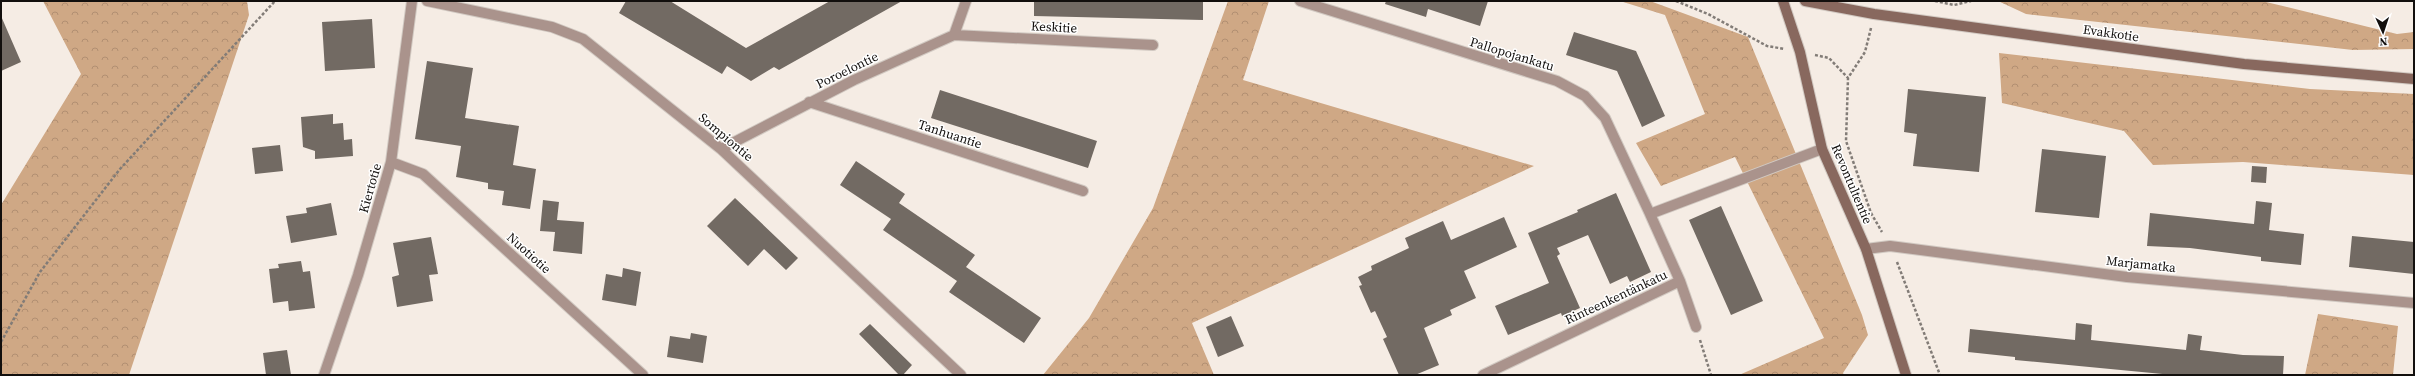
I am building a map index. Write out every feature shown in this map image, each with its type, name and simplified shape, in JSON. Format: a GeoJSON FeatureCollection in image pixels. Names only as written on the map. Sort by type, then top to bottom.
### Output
{"type":"FeatureCollection","features":[{"type":"Feature","properties":{"kind":"street","name":"Kiertotie"},"geometry":{"type":"LineString","coordinates":[[324,375],[358,275],[391,162],[412,1]]}},
{"type":"Feature","properties":{"kind":"street","name":"Sompiontie"},"geometry":{"type":"LineString","coordinates":[[426,1],[552,27],[583,39],[721,149],[960,375]]}},
{"type":"Feature","properties":{"kind":"street"},"geometry":{"type":"LineString","coordinates":[[954,35],[966,1]]}},
{"type":"Feature","properties":{"kind":"street","name":"Pallopojankatu"},"geometry":{"type":"LineString","coordinates":[[1300,1],[1557,81],[1585,96],[1605,118],[1650,214]]}},
{"type":"Feature","properties":{"kind":"street","name":"Revontultentie"},"geometry":{"type":"LineString","coordinates":[[1783,1],[1800,52],[1822,150],[1866,249],[1906,375]]}},
{"type":"Feature","properties":{"kind":"street","name":"Evakkotie"},"geometry":{"type":"LineString","coordinates":[[1805,1],[1874,14],[2244,64],[2414,79]]}},
{"type":"Feature","properties":{"kind":"street","name":"Poroelontie"},"geometry":{"type":"LineString","coordinates":[[721,149],[809,102],[954,35]]}},
{"type":"Feature","properties":{"kind":"street","name":"Keskitie"},"geometry":{"type":"LineString","coordinates":[[954,35],[1153,45]]}},
{"type":"Feature","properties":{"kind":"street","name":"Tanhuantie"},"geometry":{"type":"LineString","coordinates":[[809,102],[1083,191]]}},
{"type":"Feature","properties":{"kind":"street"},"geometry":{"type":"LineString","coordinates":[[1650,214],[1822,150]]}},
{"type":"Feature","properties":{"kind":"street","name":"Nuotiotie"},"geometry":{"type":"LineString","coordinates":[[391,162],[423,174],[630,370],[642,375]]}},
{"type":"Feature","properties":{"kind":"street","name":"Rinteenkentänkatu"},"geometry":{"type":"LineString","coordinates":[[1483,375],[1680,281],[1650,214]]}},
{"type":"Feature","properties":{"kind":"street","name":"Marjamatka"},"geometry":{"type":"LineString","coordinates":[[1866,249],[1890,246],[2133,277],[2414,303]]}},
{"type":"Feature","properties":{"kind":"street"},"geometry":{"type":"LineString","coordinates":[[1680,281],[1696,327]]}},
{"type":"Feature","properties":{"kind":"path"},"geometry":{"type":"LineString","coordinates":[[1,342],[40,272],[120,169],[275,1]]}},
{"type":"Feature","properties":{"kind":"path"},"geometry":{"type":"LineString","coordinates":[[1676,1],[1708,14],[1767,46],[1829,58],[1848,78]]}},
{"type":"Feature","properties":{"kind":"path"},"geometry":{"type":"LineString","coordinates":[[1935,1],[1954,5],[1971,1]]}},
{"type":"Feature","properties":{"kind":"path"},"geometry":{"type":"LineString","coordinates":[[1874,14],[1866,52],[1848,78],[1846,141],[1870,213],[1890,246],[1908,287],[1940,375]]}},
{"type":"Feature","properties":{"kind":"path"},"geometry":{"type":"LineString","coordinates":[[1696,327],[1711,375]]}},
{"type":"Feature","properties":{"kind":"green space"},"geometry":{"type":"Polygon","coordinates":[[[43,1],[247,1],[249,15],[129,375],[1,375],[1,205],[81,74],[43,1]]]}},
{"type":"Feature","properties":{"kind":"green space"},"geometry":{"type":"Polygon","coordinates":[[[1228,1],[1269,1],[1243,80],[1534,166],[1192,323],[1214,375],[1043,375],[1089,318],[1153,208],[1228,1]]]}},
{"type":"Feature","properties":{"kind":"green space"},"geometry":{"type":"Polygon","coordinates":[[[1620,1],[1650,1],[1748,37],[1862,315],[1868,335],[1843,373],[1844,375],[1739,375],[1824,338],[1735,157],[1661,186],[1636,143],[1705,114],[1665,15],[1620,1]]]}},
{"type":"Feature","properties":{"kind":"green space"},"geometry":{"type":"Polygon","coordinates":[[[1998,1],[2262,1],[2397,34],[2414,32],[2414,49],[2353,50],[2026,14],[1998,1]]]}},
{"type":"Feature","properties":{"kind":"green space"},"geometry":{"type":"Polygon","coordinates":[[[1999,53],[2310,89],[2414,94],[2414,175],[2243,162],[2153,165],[2124,131],[2002,103],[1999,53]]]}},
{"type":"Feature","properties":{"kind":"green space"},"geometry":{"type":"Polygon","coordinates":[[[2318,314],[2398,326],[2393,375],[2305,375],[2318,314]]]}},
{"type":"Feature","properties":{"kind":"building"},"geometry":{"type":"Polygon","coordinates":[[[626,1],[670,1],[746,48],[830,1],[902,1],[779,70],[774,67],[751,81],[727,66],[722,74],[619,13],[626,1]]]}},
{"type":"Feature","properties":{"kind":"building"},"geometry":{"type":"Polygon","coordinates":[[[1034,1],[1203,1],[1203,20],[1034,16],[1034,1]]]}},
{"type":"Feature","properties":{"kind":"building"},"geometry":{"type":"Polygon","coordinates":[[[1386,1],[1488,1],[1480,26],[1428,9],[1426,17],[1385,4],[1386,1]]]}},
{"type":"Feature","properties":{"kind":"building"},"geometry":{"type":"Polygon","coordinates":[[[1,16],[21,62],[1,71],[1,16]]]}},
{"type":"Feature","properties":{"kind":"building"},"geometry":{"type":"Polygon","coordinates":[[[372,19],[375,68],[325,71],[322,22],[372,19]]]}},
{"type":"Feature","properties":{"kind":"building"},"geometry":{"type":"Polygon","coordinates":[[[1574,32],[1636,51],[1665,116],[1642,127],[1617,71],[1566,55],[1574,32]]]}},
{"type":"Feature","properties":{"kind":"building"},"geometry":{"type":"Polygon","coordinates":[[[427,61],[473,68],[465,118],[519,126],[513,165],[536,169],[530,209],[502,205],[504,191],[488,189],[488,183],[456,177],[461,146],[415,139],[427,61]]]}},
{"type":"Feature","properties":{"kind":"building"},"geometry":{"type":"Polygon","coordinates":[[[1908,89],[1986,97],[1979,172],[1913,166],[1917,134],[1904,132],[1908,89]]]}},
{"type":"Feature","properties":{"kind":"building"},"geometry":{"type":"Polygon","coordinates":[[[940,90],[1097,141],[1088,168],[931,118],[940,90]]]}},
{"type":"Feature","properties":{"kind":"building"},"geometry":{"type":"Polygon","coordinates":[[[333,114],[333,124],[343,123],[344,140],[352,139],[353,156],[315,159],[315,151],[303,147],[301,117],[333,114]]]}},
{"type":"Feature","properties":{"kind":"building"},"geometry":{"type":"Polygon","coordinates":[[[280,145],[283,171],[255,174],[252,148],[280,145]]]}},
{"type":"Feature","properties":{"kind":"building"},"geometry":{"type":"Polygon","coordinates":[[[2042,149],[2106,156],[2099,218],[2035,212],[2042,149]]]}},
{"type":"Feature","properties":{"kind":"building"},"geometry":{"type":"Polygon","coordinates":[[[856,161],[905,194],[899,203],[975,255],[966,267],[1041,318],[1024,343],[949,292],[957,281],[883,230],[891,219],[840,185],[856,161]]]}},
{"type":"Feature","properties":{"kind":"building"},"geometry":{"type":"Polygon","coordinates":[[[2252,166],[2267,167],[2266,183],[2251,182],[2252,166]]]}},
{"type":"Feature","properties":{"kind":"building"},"geometry":{"type":"Polygon","coordinates":[[[1616,193],[1651,272],[1630,282],[1627,276],[1610,284],[1588,235],[1557,248],[1560,254],[1557,256],[1580,308],[1562,316],[1561,313],[1508,335],[1495,306],[1549,283],[1528,233],[1578,212],[1577,210],[1616,193]]]}},
{"type":"Feature","properties":{"kind":"building"},"geometry":{"type":"Polygon","coordinates":[[[735,198],[798,258],[786,270],[764,249],[748,266],[707,226],[735,198]]]}},
{"type":"Feature","properties":{"kind":"building"},"geometry":{"type":"Polygon","coordinates":[[[543,200],[559,202],[557,220],[584,222],[582,254],[553,251],[555,232],[540,231],[543,200]]]}},
{"type":"Feature","properties":{"kind":"building"},"geometry":{"type":"Polygon","coordinates":[[[2256,201],[2272,203],[2269,230],[2304,234],[2301,265],[2261,261],[2261,257],[2190,248],[2147,246],[2150,213],[2254,224],[2256,201]]]}},
{"type":"Feature","properties":{"kind":"building"},"geometry":{"type":"Polygon","coordinates":[[[331,203],[337,235],[291,243],[286,216],[307,213],[306,208],[331,203]]]}},
{"type":"Feature","properties":{"kind":"building"},"geometry":{"type":"Polygon","coordinates":[[[1721,206],[1763,301],[1731,315],[1689,220],[1721,206]]]}},
{"type":"Feature","properties":{"kind":"building"},"geometry":{"type":"Polygon","coordinates":[[[1504,217],[1517,247],[1464,271],[1476,298],[1450,310],[1452,315],[1424,328],[1439,365],[1415,375],[1399,375],[1383,339],[1387,337],[1375,311],[1371,313],[1359,286],[1362,285],[1358,277],[1372,270],[1371,266],[1409,248],[1405,238],[1443,221],[1451,240],[1504,217]]]}},
{"type":"Feature","properties":{"kind":"building"},"geometry":{"type":"Polygon","coordinates":[[[2352,236],[2414,242],[2414,274],[2349,267],[2352,236]]]}},
{"type":"Feature","properties":{"kind":"building"},"geometry":{"type":"Polygon","coordinates":[[[431,237],[438,274],[429,275],[433,301],[397,307],[392,277],[399,275],[393,243],[431,237]]]}},
{"type":"Feature","properties":{"kind":"building"},"geometry":{"type":"Polygon","coordinates":[[[301,261],[303,272],[310,271],[315,308],[289,311],[288,301],[273,303],[269,269],[279,268],[278,264],[301,261]]]}},
{"type":"Feature","properties":{"kind":"building"},"geometry":{"type":"Polygon","coordinates":[[[623,268],[641,272],[636,306],[602,300],[606,274],[622,277],[623,268]]]}},
{"type":"Feature","properties":{"kind":"building"},"geometry":{"type":"Polygon","coordinates":[[[1231,316],[1244,346],[1218,357],[1206,327],[1231,316]]]}},
{"type":"Feature","properties":{"kind":"building"},"geometry":{"type":"Polygon","coordinates":[[[2076,323],[2092,325],[2091,340],[2186,350],[2188,334],[2202,336],[2200,350],[2243,355],[2284,356],[2283,375],[2173,375],[2015,360],[2015,357],[1968,352],[1970,329],[2075,340],[2076,323]]]}},
{"type":"Feature","properties":{"kind":"building"},"geometry":{"type":"Polygon","coordinates":[[[870,324],[912,365],[903,375],[899,375],[859,334],[870,324]]]}},
{"type":"Feature","properties":{"kind":"building"},"geometry":{"type":"Polygon","coordinates":[[[691,333],[707,336],[703,363],[667,357],[670,336],[690,339],[691,333]]]}},
{"type":"Feature","properties":{"kind":"building"},"geometry":{"type":"Polygon","coordinates":[[[287,350],[291,375],[266,375],[263,353],[287,350]]]}}]}
